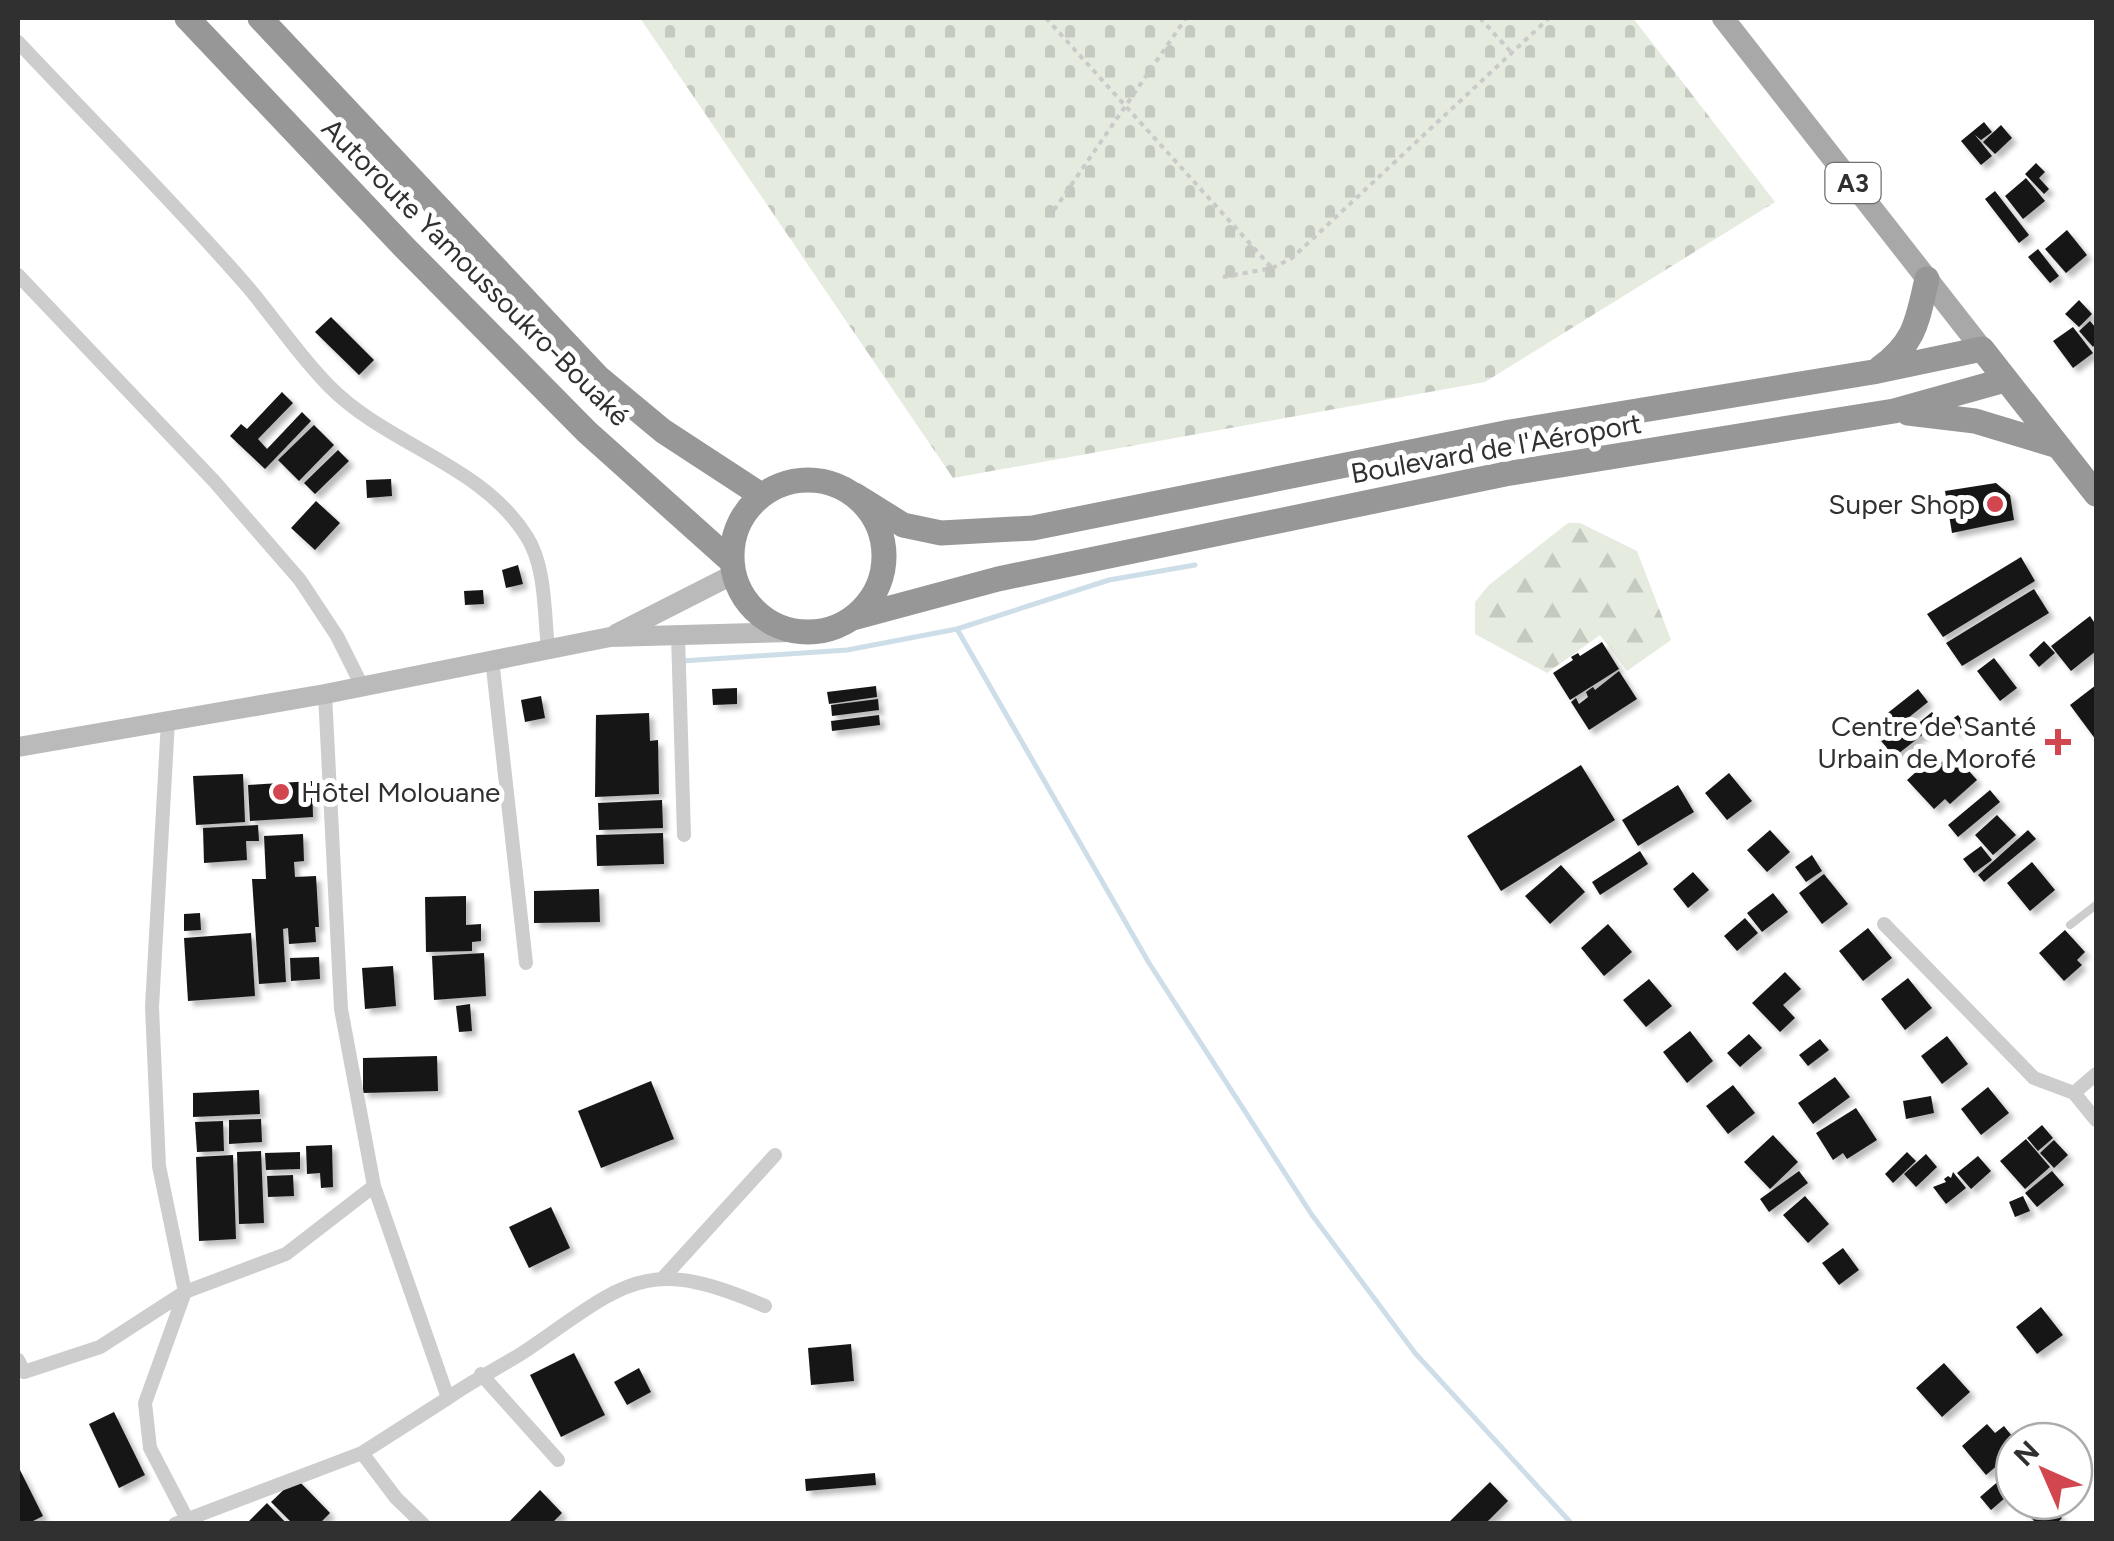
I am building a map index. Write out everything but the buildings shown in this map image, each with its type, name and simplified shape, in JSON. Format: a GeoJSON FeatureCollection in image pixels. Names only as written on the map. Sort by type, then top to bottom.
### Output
{"type":"FeatureCollection","features":[{"type":"Feature","properties":{"kind":"highway","name":"Autoroute Yamoussoukro-Bouaké"},"geometry":{"type":"LineString","coordinates":[[187,18],[406,249],[588,432],[732,567]]}},
{"type":"Feature","properties":{"kind":"highway","name":"Autoroute Yamoussoukro-Bouaké"},"geometry":{"type":"LineString","coordinates":[[260,18],[598,377],[663,431],[761,495]]}},
{"type":"Feature","properties":{"kind":"highway"},"geometry":{"type":"LineString","coordinates":[[1874,372],[1902,352],[1916,321],[1927,279]]}},
{"type":"Feature","properties":{"kind":"highway","name":"Boulevard de l'Aéroport"},"geometry":{"type":"LineString","coordinates":[[855,495],[903,525],[942,534],[1033,528],[1510,432],[1874,372],[1982,349]]}},
{"type":"Feature","properties":{"kind":"highway","name":"A3"},"geometry":{"type":"LineString","coordinates":[[1982,349],[2096,494]]}},
{"type":"Feature","properties":{"kind":"highway","name":"Boulevard de l'Aéroport"},"geometry":{"type":"LineString","coordinates":[[853,618],[998,579],[1505,474],[1894,411],[2006,380]]}},
{"type":"Feature","properties":{"kind":"highway"},"geometry":{"type":"LineString","coordinates":[[1894,411],[1975,421],[2058,446]]}},
{"type":"Feature","properties":{"kind":"highway"},"geometry":{"type":"LineString","coordinates":[[808,479],[832,483],[855,495],[876,523],[885,557],[881,580],[870,601],[853,618],[815,633],[794,632],[770,624],[750,608],[736,586],[733,536],[744,514],[761,495],[783,484],[808,479]]}},
{"type":"Feature","properties":{"kind":"main road","name":"A3"},"geometry":{"type":"LineString","coordinates":[[1724,18],[1982,349]]}},
{"type":"Feature","properties":{"kind":"street"},"geometry":{"type":"LineString","coordinates":[[18,42],[246,285],[330,387],[373,422],[477,483],[502,504],[528,538],[538,560],[548,648]]}},
{"type":"Feature","properties":{"kind":"street"},"geometry":{"type":"LineString","coordinates":[[18,275],[214,481],[300,580],[337,636],[362,686]]}},
{"type":"Feature","properties":{"kind":"street"},"geometry":{"type":"LineString","coordinates":[[610,638],[732,567]]}},
{"type":"Feature","properties":{"kind":"street"},"geometry":{"type":"LineString","coordinates":[[18,747],[326,694],[610,638],[794,632]]}},
{"type":"Feature","properties":{"kind":"street"},"geometry":{"type":"LineString","coordinates":[[678,636],[684,835]]}},
{"type":"Feature","properties":{"kind":"street"},"geometry":{"type":"LineString","coordinates":[[492,660],[526,962]]}},
{"type":"Feature","properties":{"kind":"street"},"geometry":{"type":"LineString","coordinates":[[326,694],[341,1009],[374,1186],[448,1398]]}},
{"type":"Feature","properties":{"kind":"street"},"geometry":{"type":"LineString","coordinates":[[168,721],[152,1007],[159,1166],[185,1292],[145,1403],[150,1448],[185,1521],[362,1453],[482,1374],[522,1354],[604,1296],[638,1280],[682,1278],[723,1288],[765,1306]]}},
{"type":"Feature","properties":{"kind":"street"},"geometry":{"type":"LineString","coordinates":[[1884,924],[2034,1078],[2074,1093],[2096,1120]]}},
{"type":"Feature","properties":{"kind":"street"},"geometry":{"type":"LineString","coordinates":[[2074,1093],[2096,1074]]}},
{"type":"Feature","properties":{"kind":"street"},"geometry":{"type":"LineString","coordinates":[[662,1279],[775,1155]]}},
{"type":"Feature","properties":{"kind":"street"},"geometry":{"type":"LineString","coordinates":[[18,1360],[24,1372],[100,1347],[185,1292],[286,1254],[374,1186]]}},
{"type":"Feature","properties":{"kind":"street"},"geometry":{"type":"LineString","coordinates":[[482,1374],[558,1460]]}},
{"type":"Feature","properties":{"kind":"street"},"geometry":{"type":"LineString","coordinates":[[362,1453],[396,1498],[423,1524]]}},
{"type":"Feature","properties":{"kind":"lane"},"geometry":{"type":"LineString","coordinates":[[2070,925],[2096,906]]}},
{"type":"Feature","properties":{"kind":"path"},"geometry":{"type":"LineString","coordinates":[[1046,18],[1272,268]]}},
{"type":"Feature","properties":{"kind":"path"},"geometry":{"type":"LineString","coordinates":[[1054,210],[1186,18]]}},
{"type":"Feature","properties":{"kind":"path"},"geometry":{"type":"LineString","coordinates":[[1480,18],[1510,52]]}},
{"type":"Feature","properties":{"kind":"path"},"geometry":{"type":"LineString","coordinates":[[1224,278],[1272,268],[1292,258],[1549,18]]}},
{"type":"Feature","properties":{"kind":"green space"},"geometry":{"type":"Polygon","coordinates":[[[640,18],[1633,18],[1775,202],[1485,382],[953,478],[640,18]]]}},
{"type":"Feature","properties":{"kind":"green space"},"geometry":{"type":"Polygon","coordinates":[[[1568,523],[1580,523],[1637,551],[1671,640],[1627,671],[1600,635],[1547,673],[1475,634],[1475,602],[1489,585],[1568,523]]]}},
{"type":"Feature","properties":{"kind":"waterway"},"geometry":{"type":"LineString","coordinates":[[682,661],[847,650],[957,629],[1109,580],[1195,565]]}},
{"type":"Feature","properties":{"kind":"waterway"},"geometry":{"type":"LineString","coordinates":[[957,629],[1149,963],[1312,1215],[1415,1353],[1572,1524]]}},
{"type":"Feature","properties":{"kind":"place","name":"Super Shop"},"geometry":{"type":"Point","coordinates":[1995,504]}},
{"type":"Feature","properties":{"kind":"place","name":"Centre de Santé Urbain de Morofé"},"geometry":{"type":"Point","coordinates":[2058,742]}},
{"type":"Feature","properties":{"kind":"place","name":"Hôtel Molouane"},"geometry":{"type":"Point","coordinates":[281,792]}}]}
